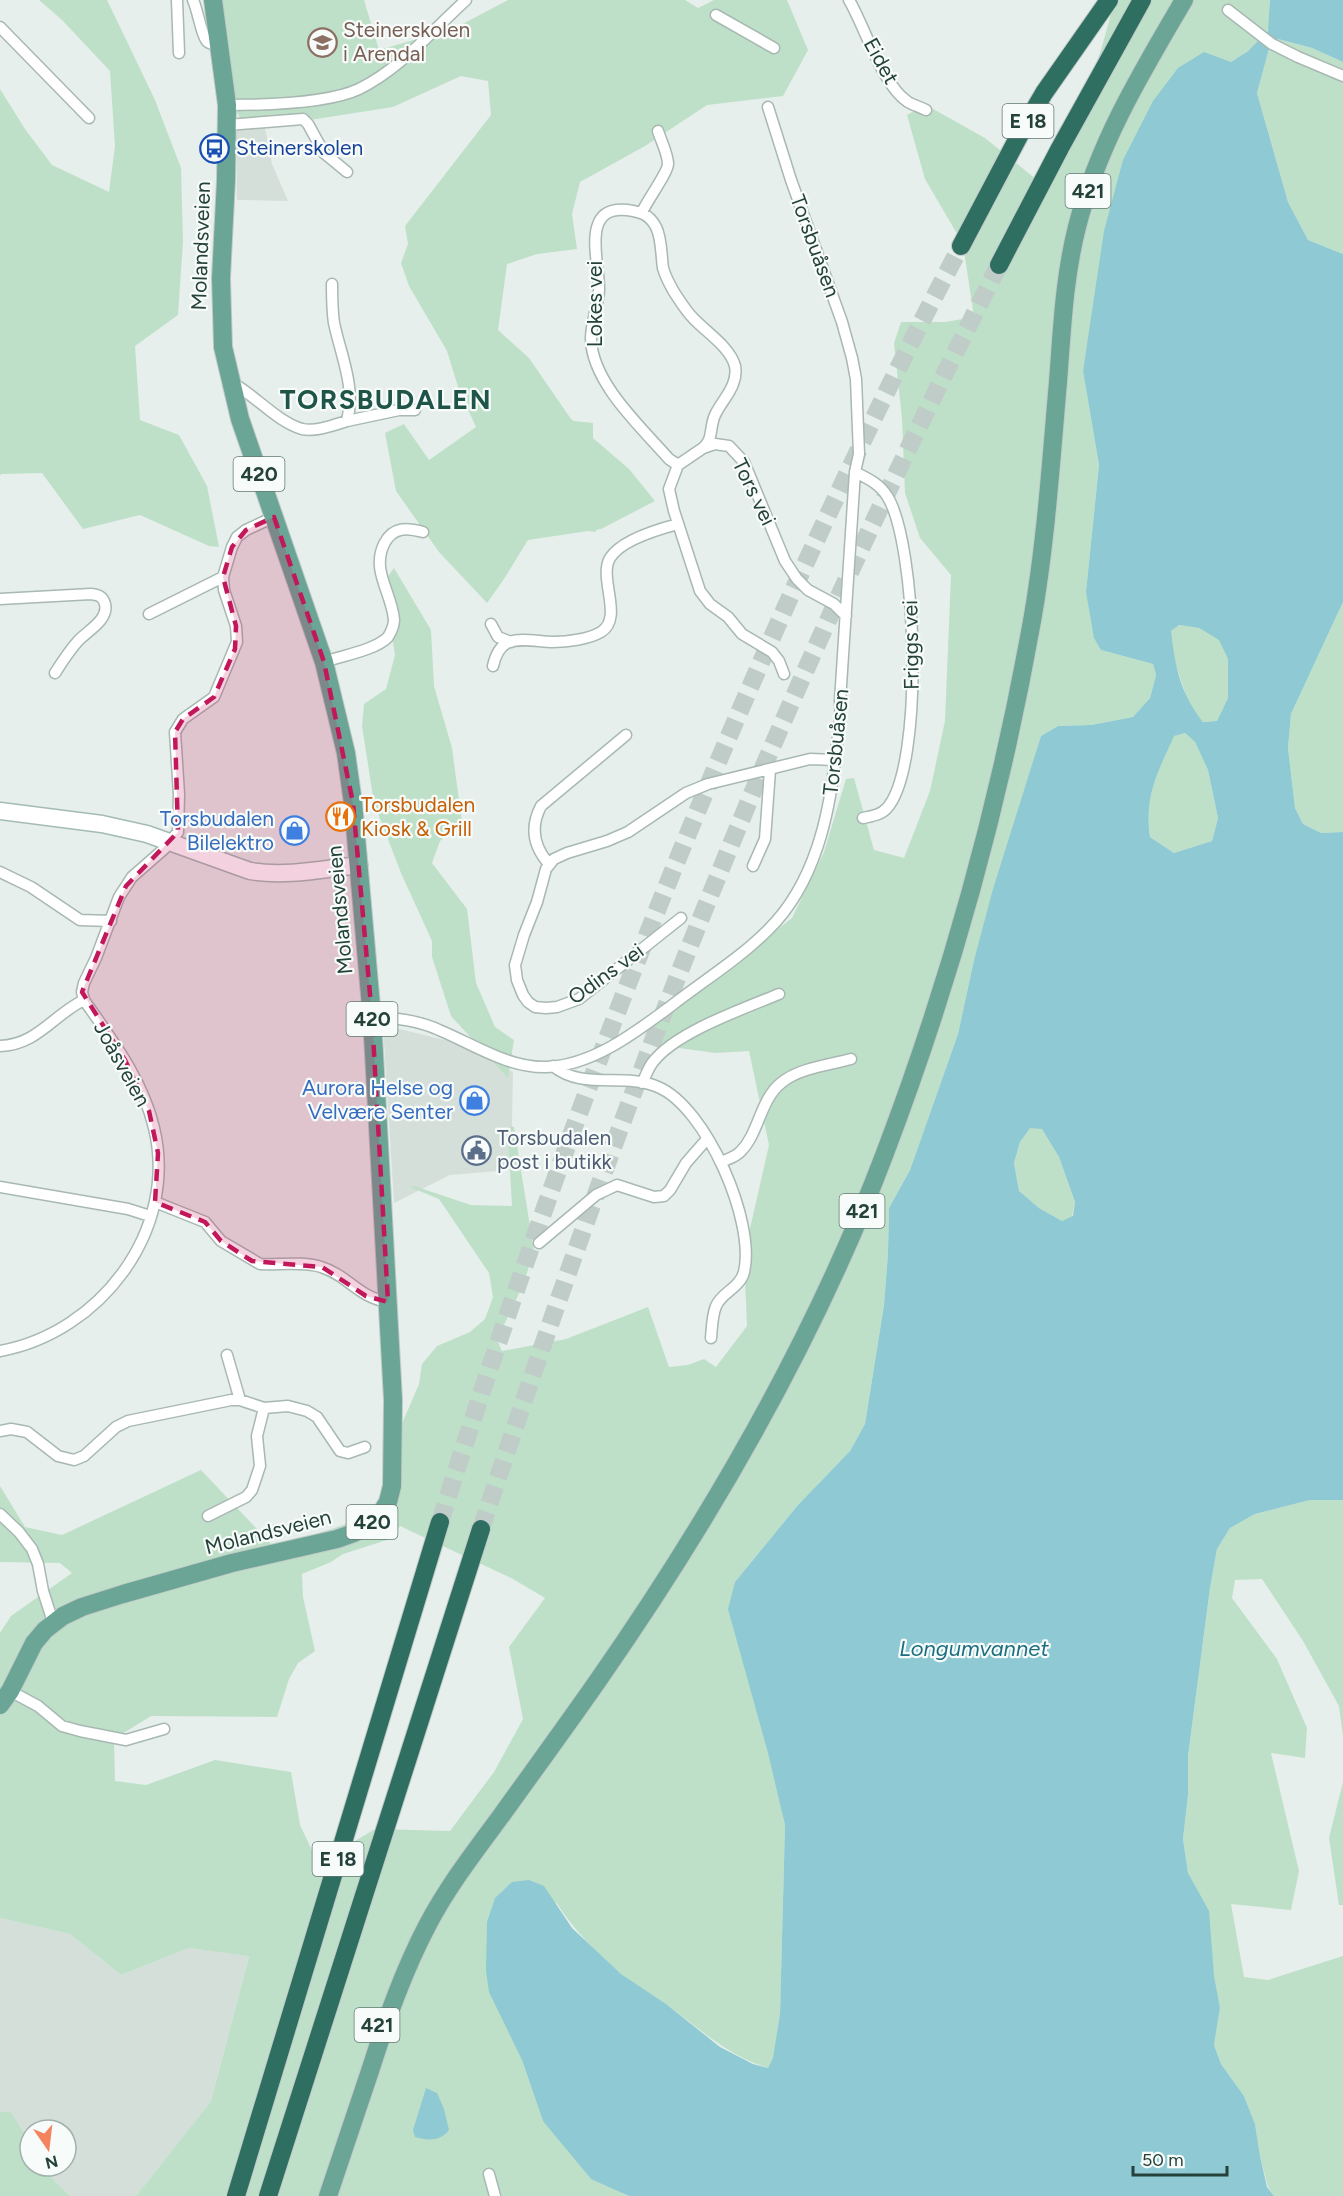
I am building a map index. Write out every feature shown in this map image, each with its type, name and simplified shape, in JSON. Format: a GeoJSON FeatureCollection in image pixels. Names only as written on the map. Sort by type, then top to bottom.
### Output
{"type":"FeatureCollection","features":[{"type":"Feature","properties":{"kind":"highway","name":"E 18"},"geometry":{"type":"LineString","coordinates":[[961,246],[1044,93],[1109,0]]}},
{"type":"Feature","properties":{"kind":"highway","name":"E 18"},"geometry":{"type":"LineString","coordinates":[[999,265],[1060,148],[1142,0]]}},
{"type":"Feature","properties":{"kind":"highway","name":"E 18"},"geometry":{"type":"LineString","coordinates":[[236,2196],[440,1522]]}},
{"type":"Feature","properties":{"kind":"highway","name":"E 18"},"geometry":{"type":"LineString","coordinates":[[268,2196],[481,1529]]}},
{"type":"Feature","properties":{"kind":"main road","name":"Molandsveien"},"geometry":{"type":"LineString","coordinates":[[5,1698],[34,1643],[53,1622],[82,1607],[123,1594],[232,1563],[337,1539],[368,1526],[380,1515],[388,1502],[392,1486],[393,1400],[372,1017],[353,803],[346,753],[324,662],[231,386],[223,347],[220,310],[227,105],[213,0]]}},
{"type":"Feature","properties":{"kind":"main road","name":"421"},"geometry":{"type":"LineString","coordinates":[[321,2196],[385,2002],[422,1919],[456,1864],[657,1579],[719,1477],[801,1325],[841,1241],[872,1164],[915,1048],[977,835],[997,752],[1025,615],[1056,311],[1062,267],[1073,217],[1106,126],[1132,75],[1177,0]]}},
{"type":"Feature","properties":{"kind":"main road","name":"421"},"geometry":{"type":"LineString","coordinates":[[328,2196],[389,2013],[400,1983],[428,1923],[462,1869],[561,1733],[657,1593],[727,1481],[771,1403],[814,1318],[849,1244],[884,1156],[923,1051],[985,837],[1006,754],[1033,616],[1046,512],[1066,281],[1078,222],[1112,129],[1132,88],[1184,0]]}},
{"type":"Feature","properties":{"kind":"main road"},"geometry":{"type":"LineString","coordinates":[[0,811],[102,824],[169,841],[250,871],[263,873],[297,872],[359,865]]}},
{"type":"Feature","properties":{"kind":"street"},"geometry":{"type":"LineString","coordinates":[[177,0],[179,53]]}},
{"type":"Feature","properties":{"kind":"street"},"geometry":{"type":"LineString","coordinates":[[193,0],[206,40],[211,44],[220,44]]}},
{"type":"Feature","properties":{"kind":"street"},"geometry":{"type":"LineString","coordinates":[[227,105],[302,102],[342,95],[358,89],[399,61],[466,0]]}},
{"type":"Feature","properties":{"kind":"street","name":"Eidet"},"geometry":{"type":"LineString","coordinates":[[849,0],[894,88],[907,102],[926,110]]}},
{"type":"Feature","properties":{"kind":"street"},"geometry":{"type":"LineString","coordinates":[[1228,10],[1272,44],[1343,76]]}},
{"type":"Feature","properties":{"kind":"street"},"geometry":{"type":"LineString","coordinates":[[716,15],[774,48]]}},
{"type":"Feature","properties":{"kind":"street"},"geometry":{"type":"LineString","coordinates":[[0,27],[89,118]]}},
{"type":"Feature","properties":{"kind":"street","name":"Torsbuåsen"},"geometry":{"type":"LineString","coordinates":[[372,1017],[425,1025],[506,1061],[546,1067],[569,1064],[616,1043],[658,1015],[748,948],[769,929],[790,903],[803,881],[817,846],[830,802],[842,719],[840,701],[855,472],[859,454],[856,379],[842,322],[791,180],[768,107]]}},
{"type":"Feature","properties":{"kind":"street"},"geometry":{"type":"LineString","coordinates":[[227,125],[303,119],[324,153],[347,172]]}},
{"type":"Feature","properties":{"kind":"street"},"geometry":{"type":"LineString","coordinates":[[658,131],[668,163],[666,171],[642,212],[649,217],[657,229],[664,270],[674,292],[691,316],[721,346],[734,364],[734,384],[714,416],[710,441],[703,448]]}},
{"type":"Feature","properties":{"kind":"street","name":"Lokes vei"},"geometry":{"type":"LineString","coordinates":[[642,212],[622,210],[607,214],[598,223],[594,241],[599,290],[591,328],[591,342],[596,362],[607,384],[622,405],[669,459],[678,465]]}},
{"type":"Feature","properties":{"kind":"street"},"geometry":{"type":"LineString","coordinates":[[332,284],[334,322],[350,382],[348,421]]}},
{"type":"Feature","properties":{"kind":"street"},"geometry":{"type":"LineString","coordinates":[[231,386],[239,387],[302,429],[321,428],[399,410],[415,410]]}},
{"type":"Feature","properties":{"kind":"street","name":"Tors vei"},"geometry":{"type":"LineString","coordinates":[[678,465],[703,448],[715,444],[729,446],[744,462],[785,561],[797,579],[808,590],[834,604],[846,616]]}},
{"type":"Feature","properties":{"kind":"street"},"geometry":{"type":"LineString","coordinates":[[678,465],[669,489],[700,591],[710,604],[728,617],[742,634],[772,652],[779,661],[784,674]]}},
{"type":"Feature","properties":{"kind":"street","name":"Friggs vei"},"geometry":{"type":"LineString","coordinates":[[855,472],[876,484],[887,495],[901,532],[909,592],[913,682],[907,752],[897,790],[886,809],[863,818]]}},
{"type":"Feature","properties":{"kind":"street"},"geometry":{"type":"LineString","coordinates":[[0,1046],[12,1046],[24,1042],[69,1007],[84,1000],[82,992],[84,983],[119,897],[132,878],[164,849],[177,832],[179,794],[175,732],[183,719],[214,697],[237,642],[236,626],[224,591],[223,577],[237,537],[246,530],[274,517]]}},
{"type":"Feature","properties":{"kind":"street"},"geometry":{"type":"LineString","coordinates":[[491,624],[498,637],[511,642],[556,642],[594,635],[604,630],[610,624],[611,619],[607,568],[610,559],[617,550],[628,543],[656,530],[678,524]]}},
{"type":"Feature","properties":{"kind":"street"},"geometry":{"type":"LineString","coordinates":[[324,662],[369,648],[389,636],[394,620],[380,570],[381,550],[386,539],[397,529],[423,532]]}},
{"type":"Feature","properties":{"kind":"street"},"geometry":{"type":"LineString","coordinates":[[149,614],[223,577]]}},
{"type":"Feature","properties":{"kind":"street"},"geometry":{"type":"LineString","coordinates":[[0,600],[91,594],[104,599],[105,616],[78,641],[55,673]]}},
{"type":"Feature","properties":{"kind":"street"},"geometry":{"type":"LineString","coordinates":[[493,666],[500,648],[511,642]]}},
{"type":"Feature","properties":{"kind":"street"},"geometry":{"type":"LineString","coordinates":[[626,735],[542,806],[536,816],[534,835],[542,856],[549,864],[567,853],[608,841],[628,832],[686,793],[708,784],[810,759],[835,760]]}},
{"type":"Feature","properties":{"kind":"street"},"geometry":{"type":"LineString","coordinates":[[753,866],[765,839],[770,770]]}},
{"type":"Feature","properties":{"kind":"street","name":"Odins vei"},"geometry":{"type":"LineString","coordinates":[[549,864],[515,965],[517,980],[523,995],[536,1007],[557,1007],[579,999],[681,918]]}},
{"type":"Feature","properties":{"kind":"street"},"geometry":{"type":"LineString","coordinates":[[0,872],[31,887],[80,920],[111,921]]}},
{"type":"Feature","properties":{"kind":"street"},"geometry":{"type":"LineString","coordinates":[[642,1083],[652,1063],[660,1054],[699,1028],[779,994]]}},
{"type":"Feature","properties":{"kind":"street","name":"Joåsveien"},"geometry":{"type":"LineString","coordinates":[[0,1350],[44,1339],[88,1310],[104,1296],[126,1269],[140,1242],[155,1202],[158,1153],[149,1111],[125,1059],[84,1000]]}},
{"type":"Feature","properties":{"kind":"street"},"geometry":{"type":"LineString","coordinates":[[721,1162],[742,1151],[766,1103],[781,1083],[800,1073],[851,1059]]}},
{"type":"Feature","properties":{"kind":"street"},"geometry":{"type":"LineString","coordinates":[[553,1066],[568,1076],[595,1081],[642,1083],[657,1086],[675,1096],[690,1113],[721,1162],[740,1213],[746,1253],[745,1269],[741,1281],[717,1305],[712,1321],[711,1338]]}},
{"type":"Feature","properties":{"kind":"street"},"geometry":{"type":"LineString","coordinates":[[539,1243],[596,1195],[617,1185],[654,1197],[664,1196],[686,1163],[707,1139]]}},
{"type":"Feature","properties":{"kind":"street"},"geometry":{"type":"LineString","coordinates":[[0,1187],[128,1209],[150,1216]]}},
{"type":"Feature","properties":{"kind":"street"},"geometry":{"type":"LineString","coordinates":[[155,1202],[205,1222],[228,1246],[260,1264],[322,1267],[338,1275],[366,1296],[388,1302]]}},
{"type":"Feature","properties":{"kind":"street"},"geometry":{"type":"LineString","coordinates":[[227,1355],[240,1400]]}},
{"type":"Feature","properties":{"kind":"street"},"geometry":{"type":"LineString","coordinates":[[0,1431],[11,1429],[27,1432],[58,1456],[74,1460],[84,1456],[116,1426],[128,1421],[240,1400],[264,1408],[288,1406],[307,1411],[316,1417],[340,1451],[348,1452],[365,1447]]}},
{"type":"Feature","properties":{"kind":"street"},"geometry":{"type":"LineString","coordinates":[[208,1516],[246,1497],[252,1490],[260,1466],[257,1436],[264,1408]]}},
{"type":"Feature","properties":{"kind":"street"},"geometry":{"type":"LineString","coordinates":[[0,1514],[19,1532],[32,1549],[53,1622]]}},
{"type":"Feature","properties":{"kind":"street"},"geometry":{"type":"LineString","coordinates":[[5,1698],[38,1706],[62,1726],[126,1740],[164,1729]]}},
{"type":"Feature","properties":{"kind":"street"},"geometry":{"type":"LineString","coordinates":[[489,2174],[495,2196]]}},
{"type":"Feature","properties":{"kind":"highlighted area"},"geometry":{"type":"Polygon","coordinates":[[[274,517],[324,662],[353,803],[372,1017],[388,1302],[366,1296],[322,1267],[252,1261],[221,1241],[205,1222],[155,1202],[158,1153],[149,1111],[125,1060],[82,992],[126,886],[178,832],[175,732],[183,719],[214,697],[235,649],[236,626],[223,577],[232,547],[246,530],[274,517]]]}},
{"type":"Feature","properties":{"kind":"shaded area"},"geometry":{"type":"Polygon","coordinates":[[[265,128],[272,164],[288,201],[237,200],[236,130],[265,128]]]}},
{"type":"Feature","properties":{"kind":"shaded area"},"geometry":{"type":"Polygon","coordinates":[[[383,1025],[453,1042],[513,1072],[511,1170],[450,1175],[394,1203],[383,1025]]]}},
{"type":"Feature","properties":{"kind":"shaded area"},"geometry":{"type":"Polygon","coordinates":[[[0,1918],[70,1934],[121,1975],[189,1948],[249,1955],[211,2101],[136,2196],[70,2196],[52,2178],[78,2178],[78,2118],[18,2118],[18,2124],[11,2113],[0,2112],[0,1918]]]}},
{"type":"Feature","properties":{"kind":"green space"},"geometry":{"type":"Polygon","coordinates":[[[39,0],[107,0],[155,100],[181,168],[183,242],[178,315],[135,346],[140,420],[179,435],[207,486],[219,547],[209,546],[140,515],[83,529],[42,473],[1,474],[0,476],[0,89],[25,129],[52,165],[109,192],[115,146],[110,71],[62,20],[39,0]]]}},
{"type":"Feature","properties":{"kind":"green space"},"geometry":{"type":"Polygon","coordinates":[[[203,0],[364,0],[379,50],[455,28],[508,0],[685,0],[698,8],[714,0],[787,0],[808,50],[783,96],[707,105],[645,146],[580,182],[572,214],[577,249],[537,254],[507,264],[498,330],[529,358],[571,419],[593,423],[593,438],[629,469],[655,501],[596,532],[588,531],[528,540],[487,603],[439,552],[396,491],[385,433],[404,424],[429,460],[476,427],[459,390],[447,351],[409,286],[401,263],[408,244],[405,226],[491,115],[488,81],[461,76],[393,107],[246,130],[219,76],[212,33],[203,0]]]}},
{"type":"Feature","properties":{"kind":"green space"},"geometry":{"type":"Polygon","coordinates":[[[1115,0],[1270,0],[1268,30],[1252,48],[1231,62],[1094,306],[1083,371],[1099,465],[1086,592],[1101,650],[1153,664],[1156,675],[1150,698],[1133,717],[1091,725],[1058,726],[1041,736],[974,960],[958,1034],[910,1170],[889,1208],[884,1305],[865,1424],[850,1451],[798,1505],[735,1582],[785,1825],[780,2014],[774,2058],[768,2068],[727,2049],[626,1978],[586,1940],[556,1902],[522,2060],[543,2121],[629,2196],[136,2196],[211,2101],[249,1956],[189,1948],[121,1975],[70,1934],[0,1918],[0,1633],[11,1616],[72,1573],[60,1563],[0,1562],[0,1486],[25,1527],[62,1535],[201,1470],[275,1548],[346,1524],[394,1492],[401,1426],[419,1384],[422,1364],[437,1346],[470,1332],[485,1319],[493,1297],[489,1273],[439,1199],[410,1187],[414,1186],[471,1205],[512,1206],[508,1137],[510,1126],[514,1127],[534,1251],[523,1285],[498,1342],[502,1351],[566,1339],[648,1307],[669,1367],[688,1365],[704,1359],[716,1367],[747,1326],[744,1255],[769,1145],[749,1051],[716,1053],[656,1045],[642,1022],[733,964],[792,918],[824,852],[846,779],[854,778],[874,850],[904,858],[930,791],[945,721],[951,575],[920,538],[905,493],[902,419],[894,343],[901,322],[945,322],[974,317],[963,244],[925,179],[907,115],[926,105],[985,138],[1042,184],[1075,122],[1101,50],[1115,0]],[[400,1526],[390,1539],[343,1554],[331,1562],[302,1574],[303,1597],[315,1651],[298,1663],[289,1679],[277,1717],[151,1716],[114,1739],[115,1781],[146,1785],[215,1760],[291,1772],[300,1825],[318,1863],[375,1829],[450,1831],[494,1772],[523,1719],[509,1647],[545,1598],[513,1579],[400,1526]]]}},
{"type":"Feature","properties":{"kind":"green space"},"geometry":{"type":"Polygon","coordinates":[[[1278,39],[1312,48],[1343,62],[1343,254],[1308,240],[1288,202],[1257,93],[1269,49],[1278,39]]]}},
{"type":"Feature","properties":{"kind":"green space"},"geometry":{"type":"Polygon","coordinates":[[[394,568],[431,630],[434,686],[452,748],[462,822],[440,841],[432,863],[467,909],[476,983],[495,1027],[514,1040],[508,1078],[451,1016],[432,957],[432,941],[401,873],[374,803],[362,726],[364,704],[386,689],[395,655],[384,582],[394,568]]]}},
{"type":"Feature","properties":{"kind":"green space"},"geometry":{"type":"Polygon","coordinates":[[[1343,602],[1343,832],[1321,833],[1303,824],[1295,808],[1288,748],[1291,714],[1343,602]]]}},
{"type":"Feature","properties":{"kind":"green space"},"geometry":{"type":"Polygon","coordinates":[[[1179,625],[1199,628],[1220,640],[1228,659],[1228,698],[1217,721],[1203,722],[1189,704],[1175,663],[1170,631],[1179,625]]]}},
{"type":"Feature","properties":{"kind":"green space"},"geometry":{"type":"Polygon","coordinates":[[[1185,733],[1195,742],[1208,770],[1218,818],[1212,841],[1174,853],[1150,837],[1149,809],[1154,785],[1173,736],[1185,733]]]}},
{"type":"Feature","properties":{"kind":"green space"},"geometry":{"type":"Polygon","coordinates":[[[1030,1127],[1042,1128],[1059,1157],[1075,1202],[1072,1217],[1062,1221],[1039,1208],[1019,1191],[1014,1163],[1020,1142],[1030,1127]]]}},
{"type":"Feature","properties":{"kind":"green space"},"geometry":{"type":"Polygon","coordinates":[[[1310,1500],[1343,1500],[1343,1737],[1339,1706],[1303,1641],[1262,1579],[1235,1580],[1232,1598],[1277,1659],[1307,1728],[1305,1758],[1271,1753],[1299,1871],[1291,1910],[1231,1904],[1244,1977],[1268,1980],[1343,1956],[1343,2196],[1274,2196],[1268,2187],[1255,2124],[1244,2096],[1221,2064],[1214,2045],[1220,2008],[1188,1873],[1183,1839],[1188,1795],[1188,1756],[1217,1549],[1230,1528],[1255,1514],[1310,1500]]]}},
{"type":"Feature","properties":{"kind":"green space"},"geometry":{"type":"Polygon","coordinates":[[[1343,1782],[1343,1905],[1339,1905],[1329,1838],[1343,1782]]]}},
{"type":"Feature","properties":{"kind":"green space"},"geometry":{"type":"Polygon","coordinates":[[[0,2112],[11,2112],[18,2123],[18,2178],[52,2178],[70,2196],[0,2196],[0,2112]]]}},
{"type":"Feature","properties":{"kind":"water","name":"Longumvannet"},"geometry":{"type":"Polygon","coordinates":[[[1270,0],[1343,0],[1343,62],[1312,48],[1278,39],[1269,49],[1257,93],[1288,202],[1308,240],[1343,254],[1343,602],[1291,714],[1288,748],[1295,808],[1303,824],[1321,833],[1343,832],[1343,1500],[1310,1500],[1255,1514],[1230,1528],[1217,1549],[1188,1756],[1188,1795],[1183,1839],[1188,1873],[1209,1911],[1214,1976],[1220,2008],[1214,2045],[1221,2064],[1244,2096],[1255,2124],[1267,2187],[1274,2196],[629,2196],[591,2179],[543,2121],[522,2060],[489,1992],[486,1971],[487,1922],[495,1898],[512,1882],[529,1880],[544,1886],[572,1928],[621,1974],[666,2004],[720,2047],[753,2064],[768,2068],[773,2058],[780,2014],[785,1825],[768,1753],[728,1609],[735,1582],[798,1505],[850,1451],[865,1424],[884,1305],[889,1208],[910,1170],[958,1034],[974,960],[993,889],[1041,736],[1058,726],[1091,725],[1133,717],[1150,698],[1156,675],[1153,664],[1101,650],[1094,638],[1086,592],[1099,465],[1083,371],[1104,231],[1123,160],[1153,101],[1178,68],[1204,52],[1231,62],[1248,51],[1268,31],[1270,0]],[[1179,625],[1171,631],[1174,656],[1184,690],[1203,722],[1217,721],[1228,698],[1228,659],[1219,640],[1199,628],[1179,625]],[[1185,733],[1174,736],[1154,785],[1149,822],[1150,837],[1174,853],[1212,841],[1218,818],[1208,770],[1195,742],[1185,733]],[[1030,1128],[1020,1142],[1014,1163],[1019,1191],[1039,1208],[1062,1221],[1073,1216],[1075,1202],[1059,1157],[1042,1129],[1030,1128]]]}},
{"type":"Feature","properties":{"kind":"water"},"geometry":{"type":"Polygon","coordinates":[[[426,2088],[437,2093],[449,2130],[446,2134],[434,2139],[415,2137],[413,2130],[426,2088]]]}},
{"type":"Feature","properties":{"kind":"tunnel"},"geometry":{"type":"LineString","coordinates":[[440,1522],[517,1286],[646,937],[741,708],[791,595],[895,375],[961,246]]}},
{"type":"Feature","properties":{"kind":"tunnel"},"geometry":{"type":"LineString","coordinates":[[481,1529],[537,1361],[626,1111],[723,864],[787,712],[855,562],[999,265]]}},
{"type":"Feature","properties":{"kind":"place","name":"Steinerskolen i Arendal"},"geometry":{"type":"Point","coordinates":[322,42]}},
{"type":"Feature","properties":{"kind":"place","name":"Steinerskolen"},"geometry":{"type":"Point","coordinates":[215,148]}},
{"type":"Feature","properties":{"kind":"place","name":"Torsbudalen Kiosk & Grill"},"geometry":{"type":"Point","coordinates":[340,817]}},
{"type":"Feature","properties":{"kind":"place","name":"Torsbudalen Bilelektro"},"geometry":{"type":"Point","coordinates":[295,831]}},
{"type":"Feature","properties":{"kind":"place","name":"Aurora Helse og Velvære Senter"},"geometry":{"type":"Point","coordinates":[474,1100]}},
{"type":"Feature","properties":{"kind":"place","name":"Torsbudalen post i butikk"},"geometry":{"type":"Point","coordinates":[476,1150]}},
{"type":"Feature","properties":{"kind":"district","name":"TORSBUDALEN"},"geometry":{"type":"Point","coordinates":[386,400]}}]}
